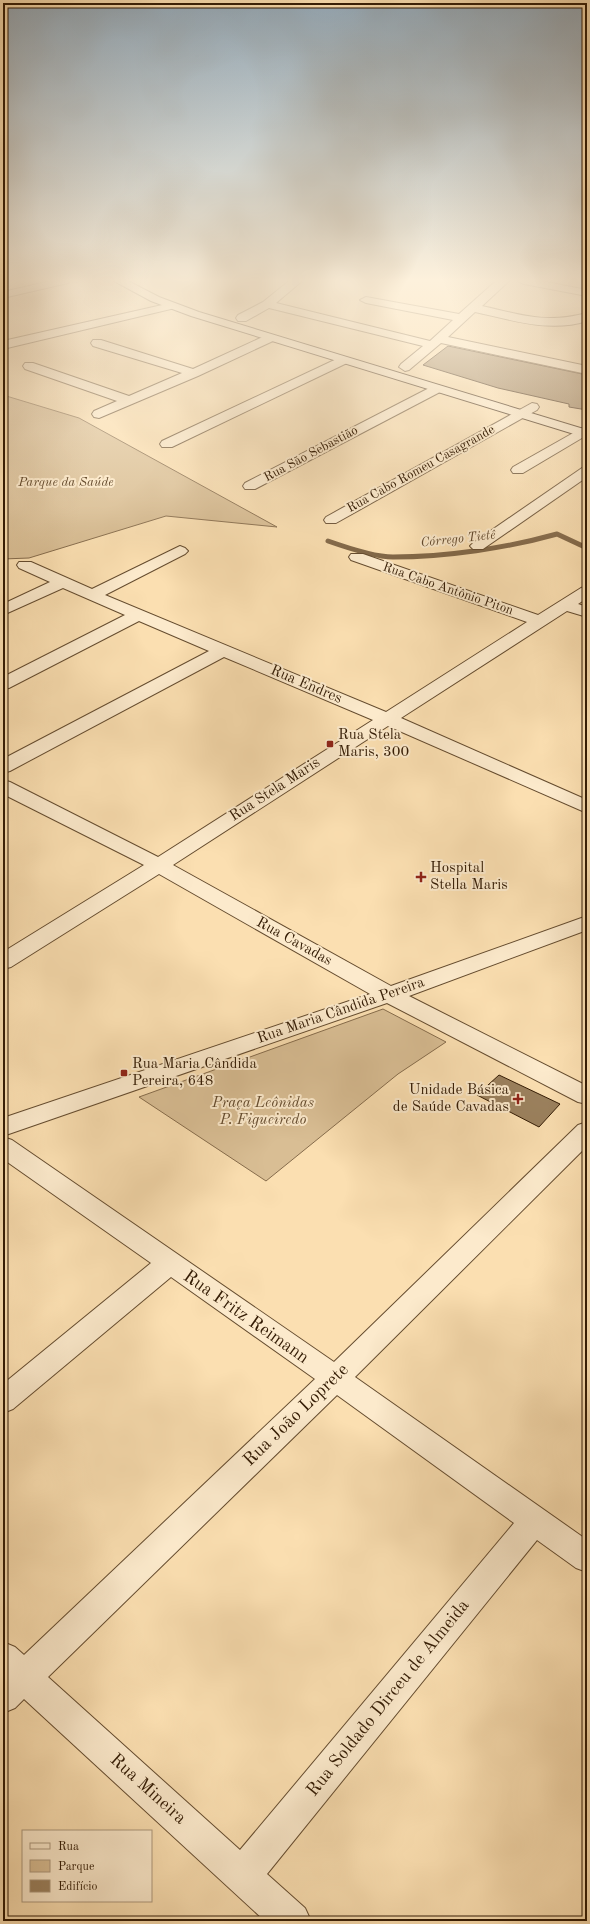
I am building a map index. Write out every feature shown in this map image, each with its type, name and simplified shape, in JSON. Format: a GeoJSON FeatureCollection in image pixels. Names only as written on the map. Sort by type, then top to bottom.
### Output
{"type":"FeatureCollection","features":[{"type":"Feature","properties":{"kind":"street"},"geometry":{"type":"LineString","coordinates":[[43,371],[129,401]]}},
{"type":"Feature","properties":{"kind":"street"},"geometry":{"type":"LineString","coordinates":[[187,371],[194,373]]}},
{"type":"Feature","properties":{"kind":"street"},"geometry":{"type":"LineString","coordinates":[[99,414],[199,371]]}},
{"type":"Feature","properties":{"kind":"street"},"geometry":{"type":"LineString","coordinates":[[167,444],[320,371]]}},
{"type":"Feature","properties":{"kind":"street"},"geometry":{"type":"LineString","coordinates":[[378,371],[435,388],[526,410]]}},
{"type":"Feature","properties":{"kind":"street"},"geometry":{"type":"LineString","coordinates":[[416,371],[526,410],[585,429]]}},
{"type":"Feature","properties":{"kind":"street","name":"Rua São Sebastião"},"geometry":{"type":"LineString","coordinates":[[250,486],[435,388]]}},
{"type":"Feature","properties":{"kind":"street","name":"Rua Cabo Romeu Casagrande"},"geometry":{"type":"LineString","coordinates":[[331,520],[526,410]]}},
{"type":"Feature","properties":{"kind":"street"},"geometry":{"type":"LineString","coordinates":[[518,470],[585,429]]}},
{"type":"Feature","properties":{"kind":"street"},"geometry":{"type":"LineString","coordinates":[[478,546],[587,471]]}},
{"type":"Feature","properties":{"kind":"street"},"geometry":{"type":"LineString","coordinates":[[92,595],[180,551]]}},
{"type":"Feature","properties":{"kind":"street","name":"Rua Cabo Antônio Piton"},"geometry":{"type":"LineString","coordinates":[[357,557],[539,621]]}},
{"type":"Feature","properties":{"kind":"street","name":"Rua Endres"},"geometry":{"type":"LineString","coordinates":[[25,565],[222,651],[387,719],[587,807]]}},
{"type":"Feature","properties":{"kind":"street"},"geometry":{"type":"LineString","coordinates":[[3,610],[63,582]]}},
{"type":"Feature","properties":{"kind":"street","name":"Rua Stela Maris"},"geometry":{"type":"LineString","coordinates":[[3,962],[159,865],[587,591]]}},
{"type":"Feature","properties":{"kind":"street"},"geometry":{"type":"LineString","coordinates":[[566,605],[587,612]]}},
{"type":"Feature","properties":{"kind":"street"},"geometry":{"type":"LineString","coordinates":[[3,684],[138,615]]}},
{"type":"Feature","properties":{"kind":"street"},"geometry":{"type":"LineString","coordinates":[[3,767],[222,651]]}},
{"type":"Feature","properties":{"kind":"street","name":"Rua Cavadas"},"geometry":{"type":"LineString","coordinates":[[3,786],[159,865],[389,995],[587,1096]]}},
{"type":"Feature","properties":{"kind":"street","name":"Rua Maria Cândida Pereira"},"geometry":{"type":"LineString","coordinates":[[3,1127],[389,995],[587,923]]}},
{"type":"Feature","properties":{"kind":"street","name":"Rua João Loprete"},"geometry":{"type":"LineString","coordinates":[[10,1677],[335,1378],[587,1131]]}},
{"type":"Feature","properties":{"kind":"street","name":"Rua Fritz Reimann"},"geometry":{"type":"LineString","coordinates":[[3,1146],[169,1264],[335,1378],[587,1558]]}},
{"type":"Feature","properties":{"kind":"street"},"geometry":{"type":"LineString","coordinates":[[3,1401],[169,1264]]}},
{"type":"Feature","properties":{"kind":"street","name":"Rua Soldado Dirceu de Almeida"},"geometry":{"type":"LineString","coordinates":[[243,1875],[534,1521]]}},
{"type":"Feature","properties":{"kind":"street","name":"Rua Mineira"},"geometry":{"type":"LineString","coordinates":[[10,1677],[243,1875],[292,1921]]}},
{"type":"Feature","properties":{"kind":"green space","name":"Parque da Saúde"},"geometry":{"type":"Polygon","coordinates":[[[3,395],[79,418],[277,527],[166,516],[29,558],[3,559],[3,395]]]}},
{"type":"Feature","properties":{"kind":"green space","name":"Praça Leônidas P. Figueiredo"},"geometry":{"type":"Polygon","coordinates":[[[383,1009],[446,1042],[398,1074],[266,1181],[139,1097],[383,1009]]]}},
{"type":"Feature","properties":{"kind":"building"},"geometry":{"type":"Polygon","coordinates":[[[442,371],[567,371],[587,375],[587,410],[569,407],[569,404],[498,388],[442,371]]]}},
{"type":"Feature","properties":{"kind":"building","name":"Unidade Básica de Saúde Cavadas"},"geometry":{"type":"Polygon","coordinates":[[[499,1075],[560,1104],[539,1127],[477,1095],[499,1075]]]}},
{"type":"Feature","properties":{"kind":"waterway","name":"Córrego Tietê"},"geometry":{"type":"LineString","coordinates":[[328,541],[369,554],[386,557],[413,557],[476,551],[518,544],[557,534],[587,548]]}},
{"type":"Feature","properties":{"kind":"place","name":"Rua Stela Maris, 300"},"geometry":{"type":"Point","coordinates":[330,744]}},
{"type":"Feature","properties":{"kind":"place","name":"Hospital Stella Maris"},"geometry":{"type":"Point","coordinates":[421,877]}},
{"type":"Feature","properties":{"kind":"place","name":"Rua Maria Cândida Pereira, 648"},"geometry":{"type":"Point","coordinates":[124,1073]}},
{"type":"Feature","properties":{"kind":"place","name":"Unidade Básica de Saúde Cavadas"},"geometry":{"type":"Point","coordinates":[518,1099]}}]}
